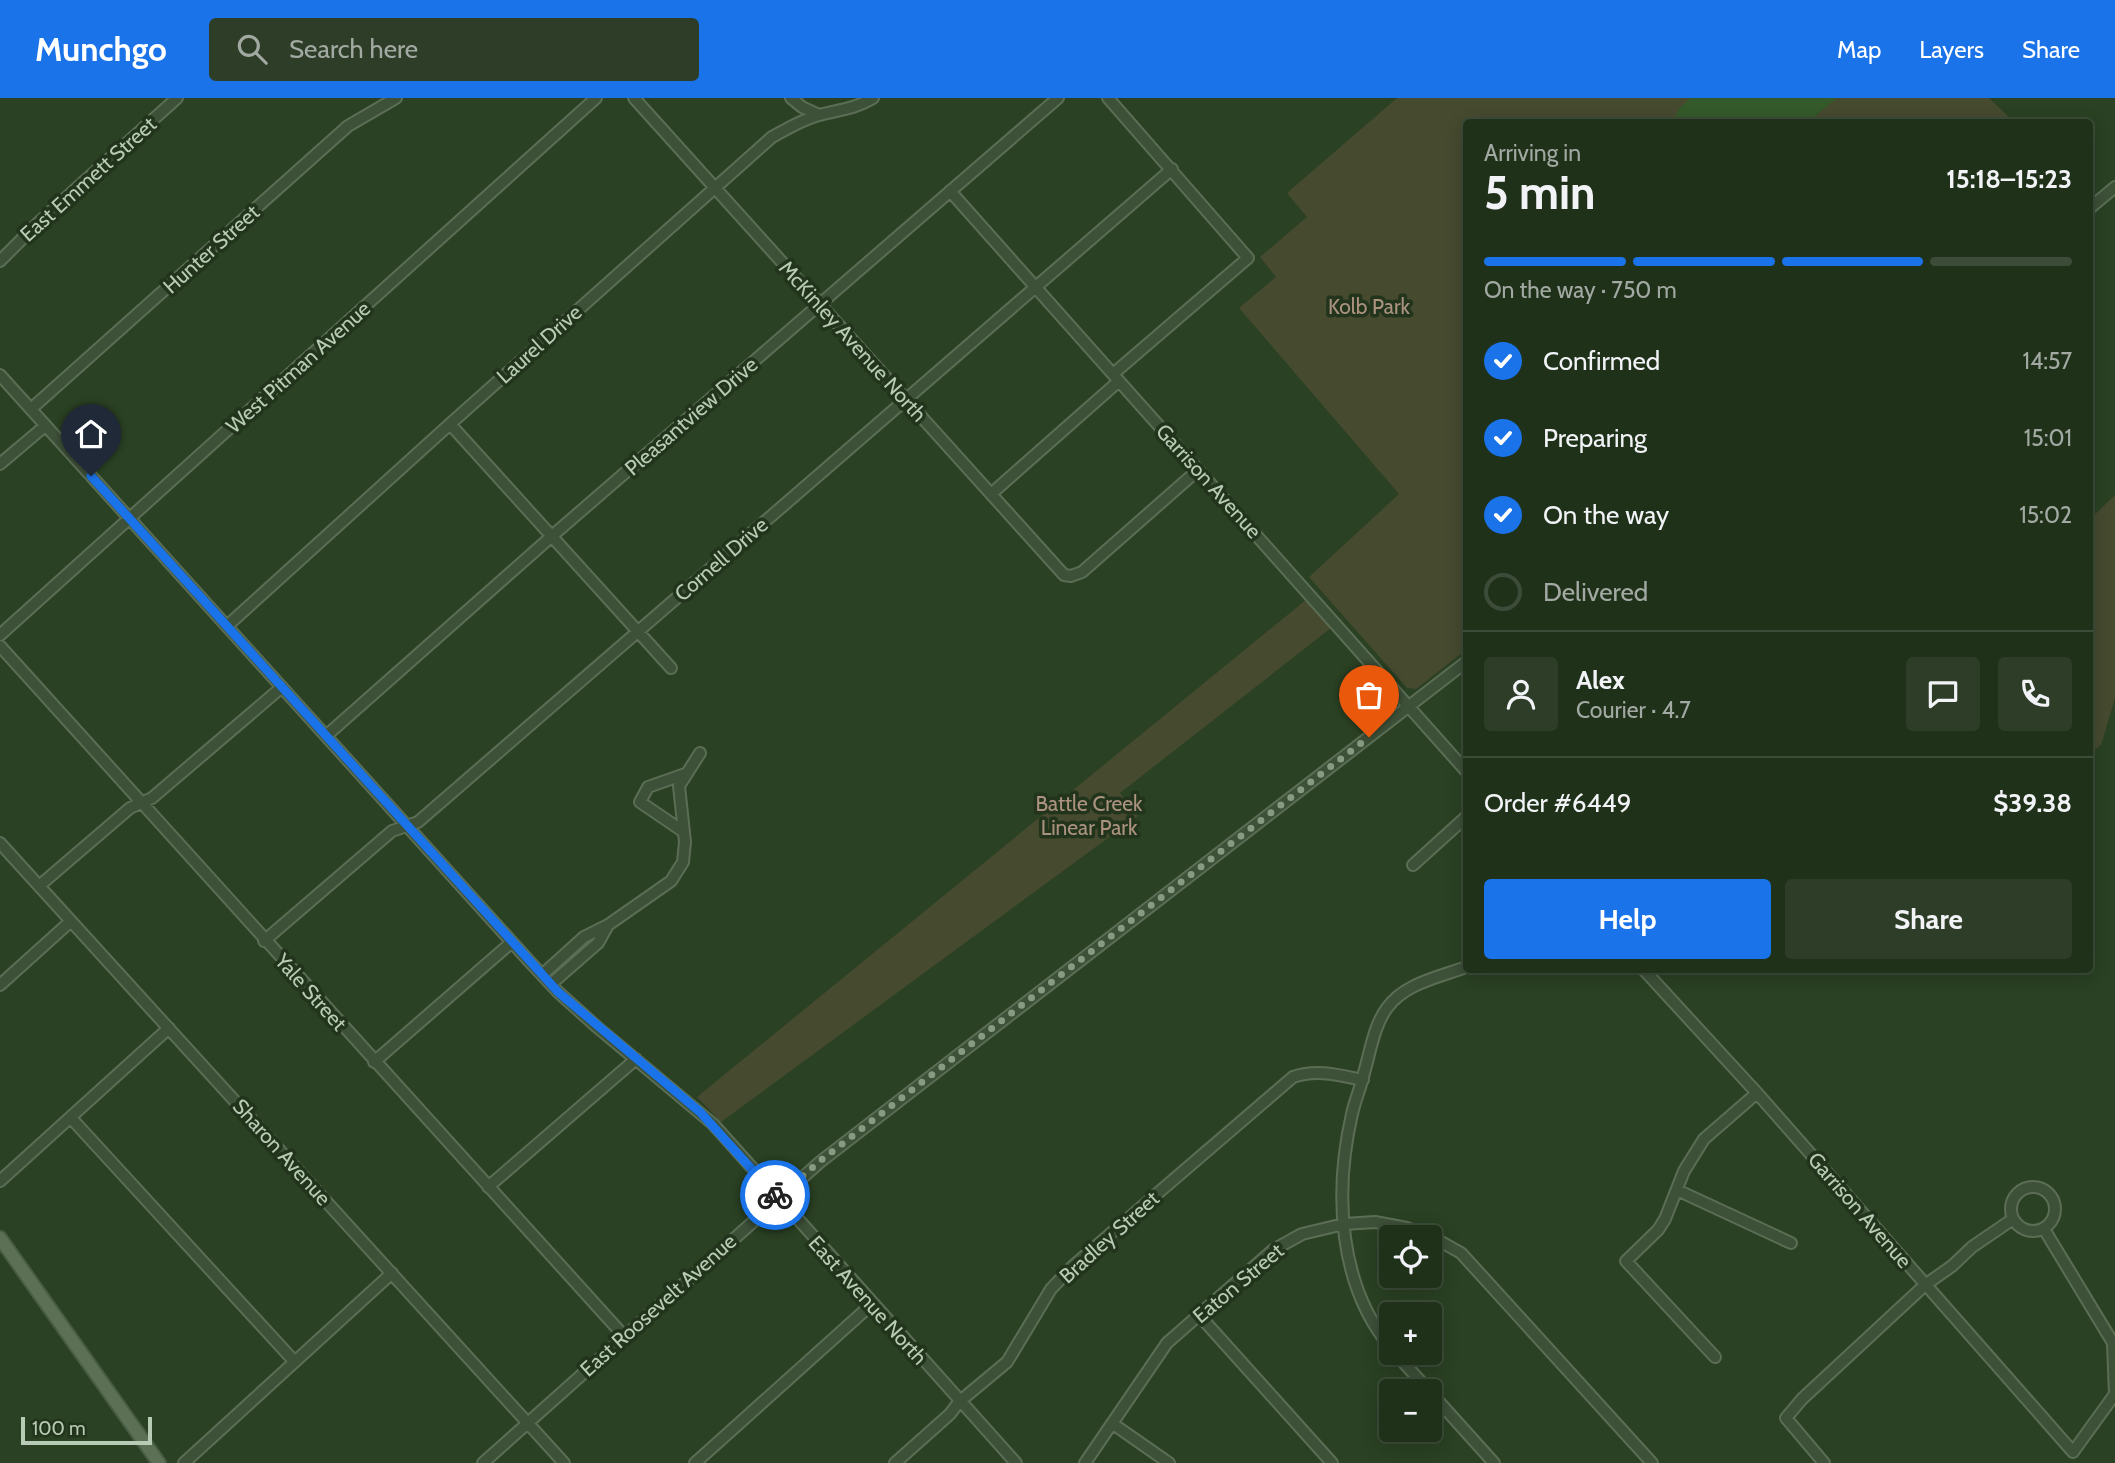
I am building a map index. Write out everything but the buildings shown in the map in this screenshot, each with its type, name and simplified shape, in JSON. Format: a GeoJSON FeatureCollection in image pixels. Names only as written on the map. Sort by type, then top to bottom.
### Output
{"type":"FeatureCollection","features":[{"type":"Feature","properties":{"kind":"main road"},"geometry":{"type":"LineString","coordinates":[[0,1238],[159,1463]]}},
{"type":"Feature","properties":{"kind":"street","name":"East Emmett Street"},"geometry":{"type":"LineString","coordinates":[[0,261],[37,224],[177,98]]}},
{"type":"Feature","properties":{"kind":"street","name":"Hunter Street"},"geometry":{"type":"LineString","coordinates":[[32,409],[348,126],[396,98]]}},
{"type":"Feature","properties":{"kind":"street","name":"West Pitman Avenue"},"geometry":{"type":"LineString","coordinates":[[0,635],[596,98]]}},
{"type":"Feature","properties":{"kind":"street","name":"McKinley Avenue North"},"geometry":{"type":"LineString","coordinates":[[634,98],[1064,575],[1076,574],[1198,470]]}},
{"type":"Feature","properties":{"kind":"street"},"geometry":{"type":"LineString","coordinates":[[791,98],[819,115]]}},
{"type":"Feature","properties":{"kind":"street","name":"Laurel Drive"},"geometry":{"type":"LineString","coordinates":[[228,626],[715,186],[772,138],[796,123],[819,115],[840,112],[873,98]]}},
{"type":"Feature","properties":{"kind":"street","name":"Pleasantview Drive"},"geometry":{"type":"LineString","coordinates":[[327,735],[552,536],[1058,98]]}},
{"type":"Feature","properties":{"kind":"street"},"geometry":{"type":"LineString","coordinates":[[991,494],[1248,258],[1108,98]]}},
{"type":"Feature","properties":{"kind":"street","name":"Cornell Drive"},"geometry":{"type":"LineString","coordinates":[[264,940],[392,831],[418,822],[1172,169]]}},
{"type":"Feature","properties":{"kind":"street"},"geometry":{"type":"LineString","coordinates":[[2093,205],[2115,187]]}},
{"type":"Feature","properties":{"kind":"street","name":"Garrison Avenue"},"geometry":{"type":"LineString","coordinates":[[950,191],[1315,598],[1463,768]]}},
{"type":"Feature","properties":{"kind":"street","name":"East Avenue North"},"geometry":{"type":"LineString","coordinates":[[0,374],[542,975],[597,1027],[713,1124],[1016,1463]]}},
{"type":"Feature","properties":{"kind":"street"},"geometry":{"type":"LineString","coordinates":[[450,424],[671,668]]}},
{"type":"Feature","properties":{"kind":"street"},"geometry":{"type":"LineString","coordinates":[[0,464],[45,426]]}},
{"type":"Feature","properties":{"kind":"street","name":"Yale Street"},"geometry":{"type":"LineString","coordinates":[[0,646],[373,1062],[624,1336]]}},
{"type":"Feature","properties":{"kind":"street","name":"East Roosevelt Avenue"},"geometry":{"type":"LineString","coordinates":[[483,1463],[777,1198],[862,1129],[1463,664]]}},
{"type":"Feature","properties":{"kind":"street"},"geometry":{"type":"LineString","coordinates":[[39,886],[130,808],[152,798],[282,687]]}},
{"type":"Feature","properties":{"kind":"street"},"geometry":{"type":"LineString","coordinates":[[542,975],[584,937],[608,925],[671,881],[683,862],[685,842],[679,786],[700,753]]}},
{"type":"Feature","properties":{"kind":"street"},"geometry":{"type":"LineString","coordinates":[[684,832],[639,802],[648,787],[685,774]]}},
{"type":"Feature","properties":{"kind":"street"},"geometry":{"type":"LineString","coordinates":[[1413,865],[1463,820]]}},
{"type":"Feature","properties":{"kind":"street","name":"Sharon Avenue"},"geometry":{"type":"LineString","coordinates":[[0,843],[564,1463]]}},
{"type":"Feature","properties":{"kind":"street"},"geometry":{"type":"LineString","coordinates":[[0,985],[71,921]]}},
{"type":"Feature","properties":{"kind":"street"},"geometry":{"type":"LineString","coordinates":[[551,984],[598,943],[608,925]]}},
{"type":"Feature","properties":{"kind":"street"},"geometry":{"type":"LineString","coordinates":[[373,1062],[512,942]]}},
{"type":"Feature","properties":{"kind":"street"},"geometry":{"type":"LineString","coordinates":[[1379,1332],[1351,1273],[1344,1224],[1343,1175],[1352,1115],[1376,1033],[1387,1007],[1411,987],[1463,968]]}},
{"type":"Feature","properties":{"kind":"street","name":"Garrison Avenue"},"geometry":{"type":"LineString","coordinates":[[1647,973],[1757,1093],[2073,1452],[2115,1394]]}},
{"type":"Feature","properties":{"kind":"street"},"geometry":{"type":"LineString","coordinates":[[0,1181],[169,1028]]}},
{"type":"Feature","properties":{"kind":"street"},"geometry":{"type":"LineString","coordinates":[[488,1186],[636,1059]]}},
{"type":"Feature","properties":{"kind":"street","name":"Bradley Street"},"geometry":{"type":"LineString","coordinates":[[895,1463],[950,1414],[959,1402],[1007,1362],[1051,1289],[1073,1266],[1293,1077],[1308,1072],[1323,1072],[1363,1080]]}},
{"type":"Feature","properties":{"kind":"street"},"geometry":{"type":"LineString","coordinates":[[1715,1357],[1626,1261],[1658,1230],[1672,1205],[1684,1171],[1704,1139],[1757,1093]]}},
{"type":"Feature","properties":{"kind":"street"},"geometry":{"type":"LineString","coordinates":[[71,1118],[294,1361]]}},
{"type":"Feature","properties":{"kind":"street"},"geometry":{"type":"LineString","coordinates":[[2028,1187],[2040,1188],[2050,1194],[2056,1204],[2055,1216],[2049,1226],[2038,1232],[2026,1231],[2016,1225],[2013,1219],[2011,1203],[2018,1193],[2028,1187]]}},
{"type":"Feature","properties":{"kind":"street"},"geometry":{"type":"LineString","coordinates":[[1677,1190],[1791,1243]]}},
{"type":"Feature","properties":{"kind":"street"},"geometry":{"type":"LineString","coordinates":[[1824,1463],[1786,1418],[1802,1399],[1925,1285],[2013,1219]]}},
{"type":"Feature","properties":{"kind":"street","name":"Eaton Street"},"geometry":{"type":"LineString","coordinates":[[1085,1463],[1167,1343],[1273,1250],[1301,1234],[1344,1224],[1375,1222],[1408,1228],[1461,1253],[1652,1463]]}},
{"type":"Feature","properties":{"kind":"street"},"geometry":{"type":"LineString","coordinates":[[2044,1229],[2114,1343],[2115,1394]]}},
{"type":"Feature","properties":{"kind":"street"},"geometry":{"type":"LineString","coordinates":[[184,1463],[392,1273]]}},
{"type":"Feature","properties":{"kind":"street"},"geometry":{"type":"LineString","coordinates":[[695,1463],[872,1304]]}},
{"type":"Feature","properties":{"kind":"street"},"geometry":{"type":"LineString","coordinates":[[1199,1315],[1332,1463]]}},
{"type":"Feature","properties":{"kind":"street"},"geometry":{"type":"LineString","coordinates":[[1406,1365],[1494,1463]]}},
{"type":"Feature","properties":{"kind":"street"},"geometry":{"type":"LineString","coordinates":[[1113,1424],[1169,1463]]}},
{"type":"Feature","properties":{"kind":"green space","name":"Kolb Park"},"geometry":{"type":"Polygon","coordinates":[[[1397,98],[1989,98],[2011,119],[1463,119],[1463,652],[1416,689],[1407,688],[1309,577],[1399,494],[1239,308],[1276,277],[1260,257],[1307,217],[1287,193],[1397,98]]]}},
{"type":"Feature","properties":{"kind":"green space"},"geometry":{"type":"Polygon","coordinates":[[[2115,495],[2115,698],[2101,745],[2093,751],[2093,516],[2115,495]]]}},
{"type":"Feature","properties":{"kind":"green space","name":"Battle Creek Linear Park"},"geometry":{"type":"Polygon","coordinates":[[[1307,599],[1331,628],[1120,793],[1138,816],[721,1122],[697,1097],[1307,599]]]}},
{"type":"Feature","properties":{"kind":"shaded area"},"geometry":{"type":"Polygon","coordinates":[[[1690,98],[1837,98],[1812,119],[1675,119],[1678,110],[1690,98]]]}},
{"type":"Feature","properties":{"kind":"way so far"},"geometry":{"type":"LineString","coordinates":[[775,1195],[777,1198],[820,1161],[1369,737]]}},
{"type":"Feature","properties":{"kind":"route"},"geometry":{"type":"LineString","coordinates":[[91,476],[528,961],[597,1027],[713,1124],[775,1195]]}}]}
